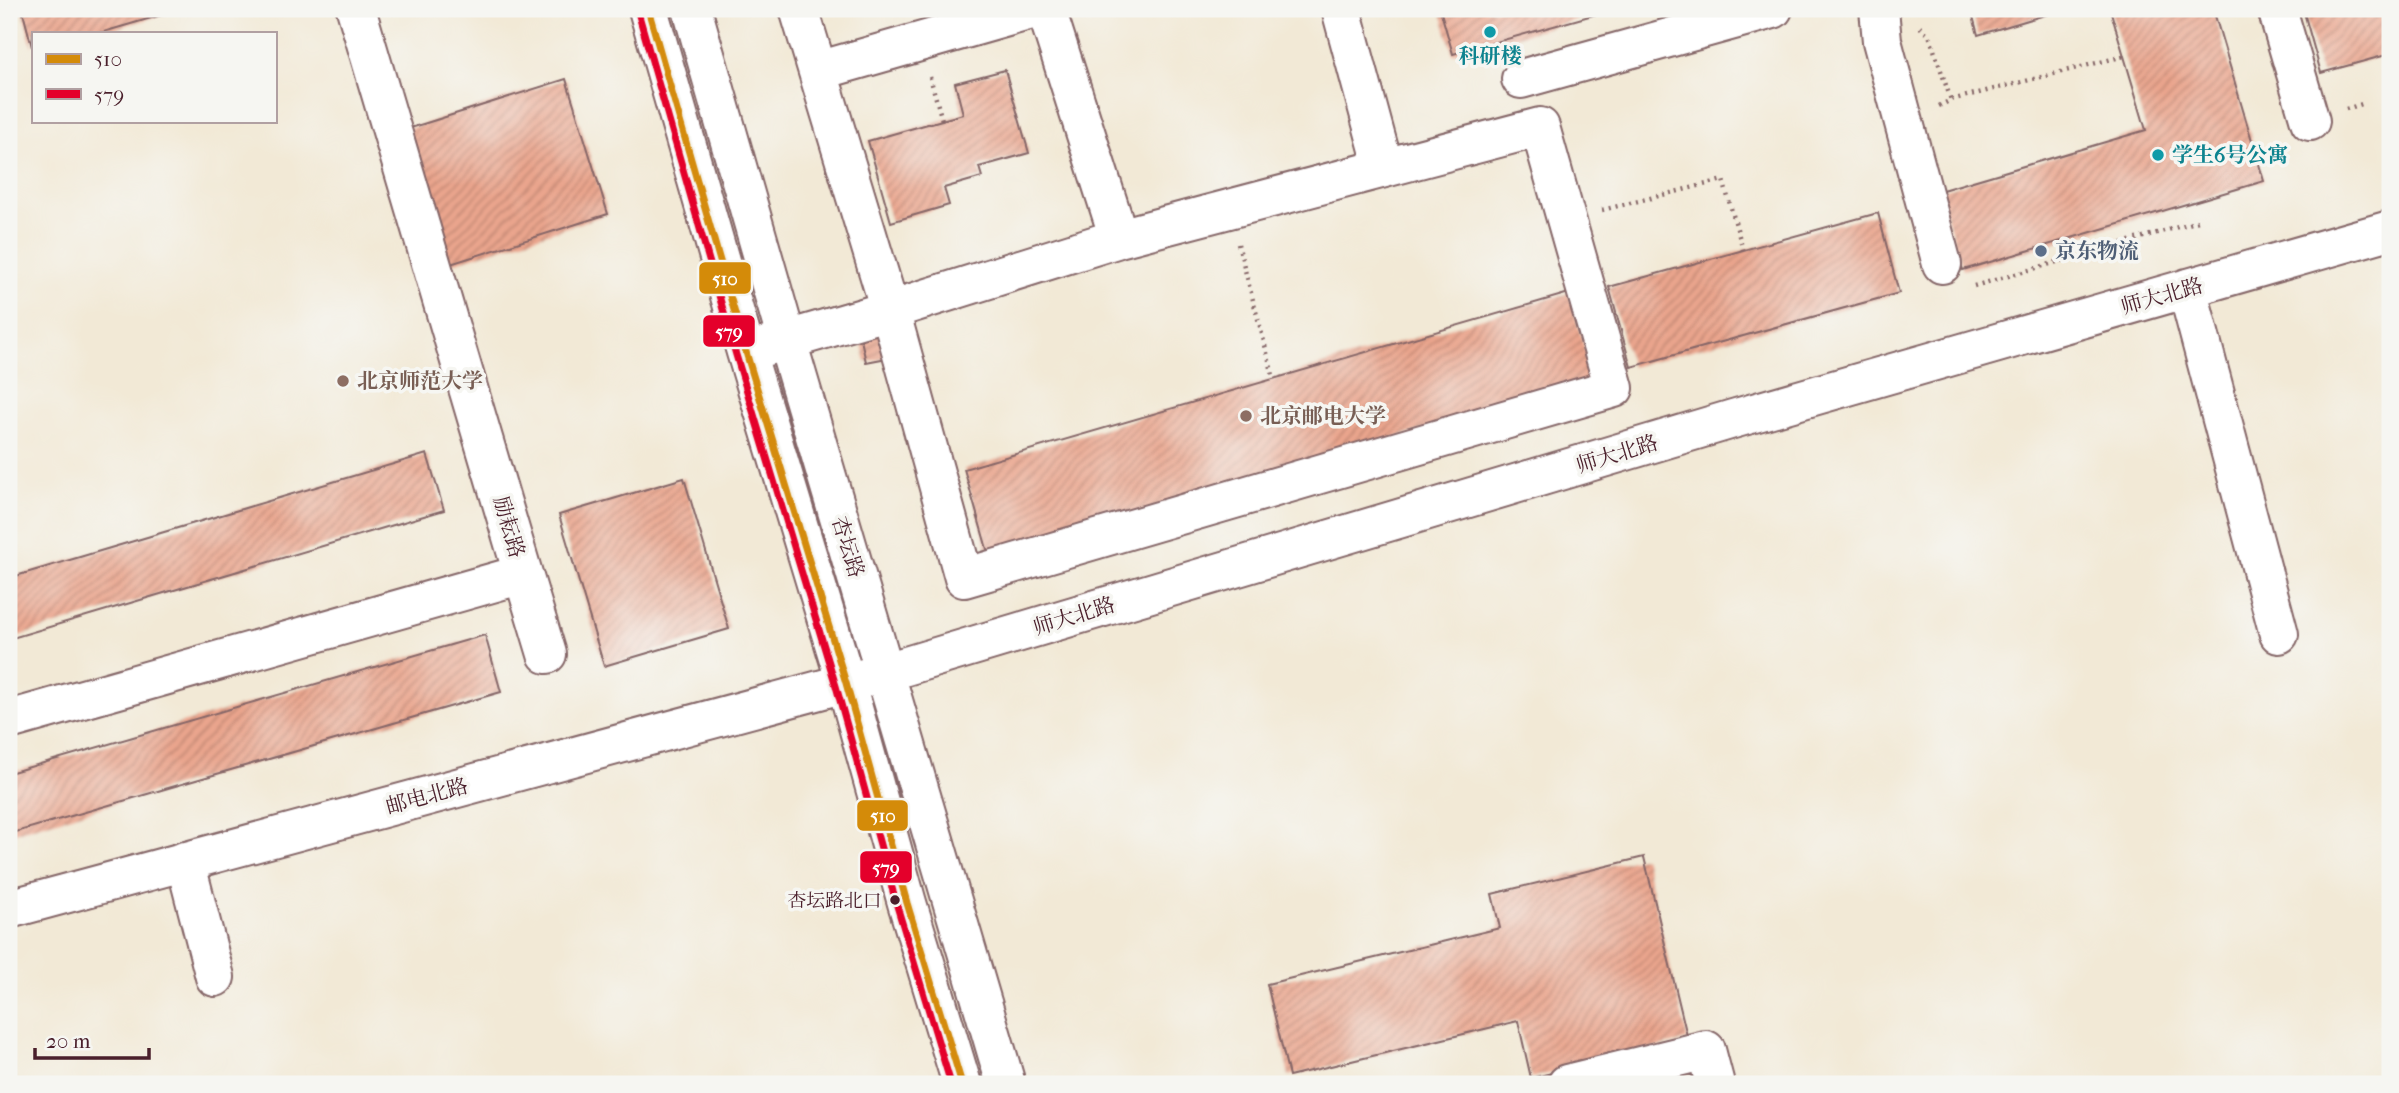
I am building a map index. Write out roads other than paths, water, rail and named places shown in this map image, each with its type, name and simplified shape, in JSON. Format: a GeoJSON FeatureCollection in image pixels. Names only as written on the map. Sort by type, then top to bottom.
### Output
{"type":"FeatureCollection","features":[{"type":"Feature","properties":{"kind":"street","name":"励耘路"},"geometry":{"type":"LineString","coordinates":[[9,720],[523,574],[356,9]]}},
{"type":"Feature","properties":{"kind":"street","name":"杏坛路"},"geometry":{"type":"LineString","coordinates":[[648,9],[746,352],[846,683],[907,903],[962,1084]]}},
{"type":"Feature","properties":{"kind":"street","name":"杏坛路"},"geometry":{"type":"LineString","coordinates":[[692,9],[1006,1084]]}},
{"type":"Feature","properties":{"kind":"street"},"geometry":{"type":"LineString","coordinates":[[746,352],[890,310],[1119,237],[1540,127],[1614,388],[964,578],[890,310],[799,9]]}},
{"type":"Feature","properties":{"kind":"street"},"geometry":{"type":"LineString","coordinates":[[818,71],[1035,9]]}},
{"type":"Feature","properties":{"kind":"street"},"geometry":{"type":"LineString","coordinates":[[1046,9],[1119,237]]}},
{"type":"Feature","properties":{"kind":"street"},"geometry":{"type":"LineString","coordinates":[[1341,9],[1384,168]]}},
{"type":"Feature","properties":{"kind":"street"},"geometry":{"type":"LineString","coordinates":[[1521,79],[1773,9]]}},
{"type":"Feature","properties":{"kind":"street"},"geometry":{"type":"LineString","coordinates":[[1879,9],[1882,41],[1942,264]]}},
{"type":"Feature","properties":{"kind":"street"},"geometry":{"type":"LineString","coordinates":[[2277,9],[2310,121]]}},
{"type":"Feature","properties":{"kind":"street","name":"师大北路"},"geometry":{"type":"LineString","coordinates":[[846,683],[1733,419],[2390,230]]}},
{"type":"Feature","properties":{"kind":"street"},"geometry":{"type":"LineString","coordinates":[[2187,288],[2279,634]]}},
{"type":"Feature","properties":{"kind":"street"},"geometry":{"type":"LineString","coordinates":[[523,574],[547,654]]}},
{"type":"Feature","properties":{"kind":"street","name":"邮电北路"},"geometry":{"type":"LineString","coordinates":[[9,909],[846,683]]}},
{"type":"Feature","properties":{"kind":"street"},"geometry":{"type":"LineString","coordinates":[[185,862],[215,977]]}},
{"type":"Feature","properties":{"kind":"street"},"geometry":{"type":"LineString","coordinates":[[1567,1084],[1706,1049],[1715,1084]]}},
{"type":"Feature","properties":{"kind":"place","name":"科研楼"},"geometry":{"type":"Point","coordinates":[1490,32]}},
{"type":"Feature","properties":{"kind":"place","name":"学生6号公寓"},"geometry":{"type":"Point","coordinates":[2158,155]}},
{"type":"Feature","properties":{"kind":"place","name":"京东物流"},"geometry":{"type":"Point","coordinates":[2041,251]}},
{"type":"Feature","properties":{"kind":"place","name":"北京师范大学"},"geometry":{"type":"Point","coordinates":[343,381]}},
{"type":"Feature","properties":{"kind":"place","name":"北京邮电大学"},"geometry":{"type":"Point","coordinates":[1246,416]}},
{"type":"Feature","properties":{"kind":"place","name":"杏坛路北口"},"geometry":{"type":"Point","coordinates":[895,900]}}]}
